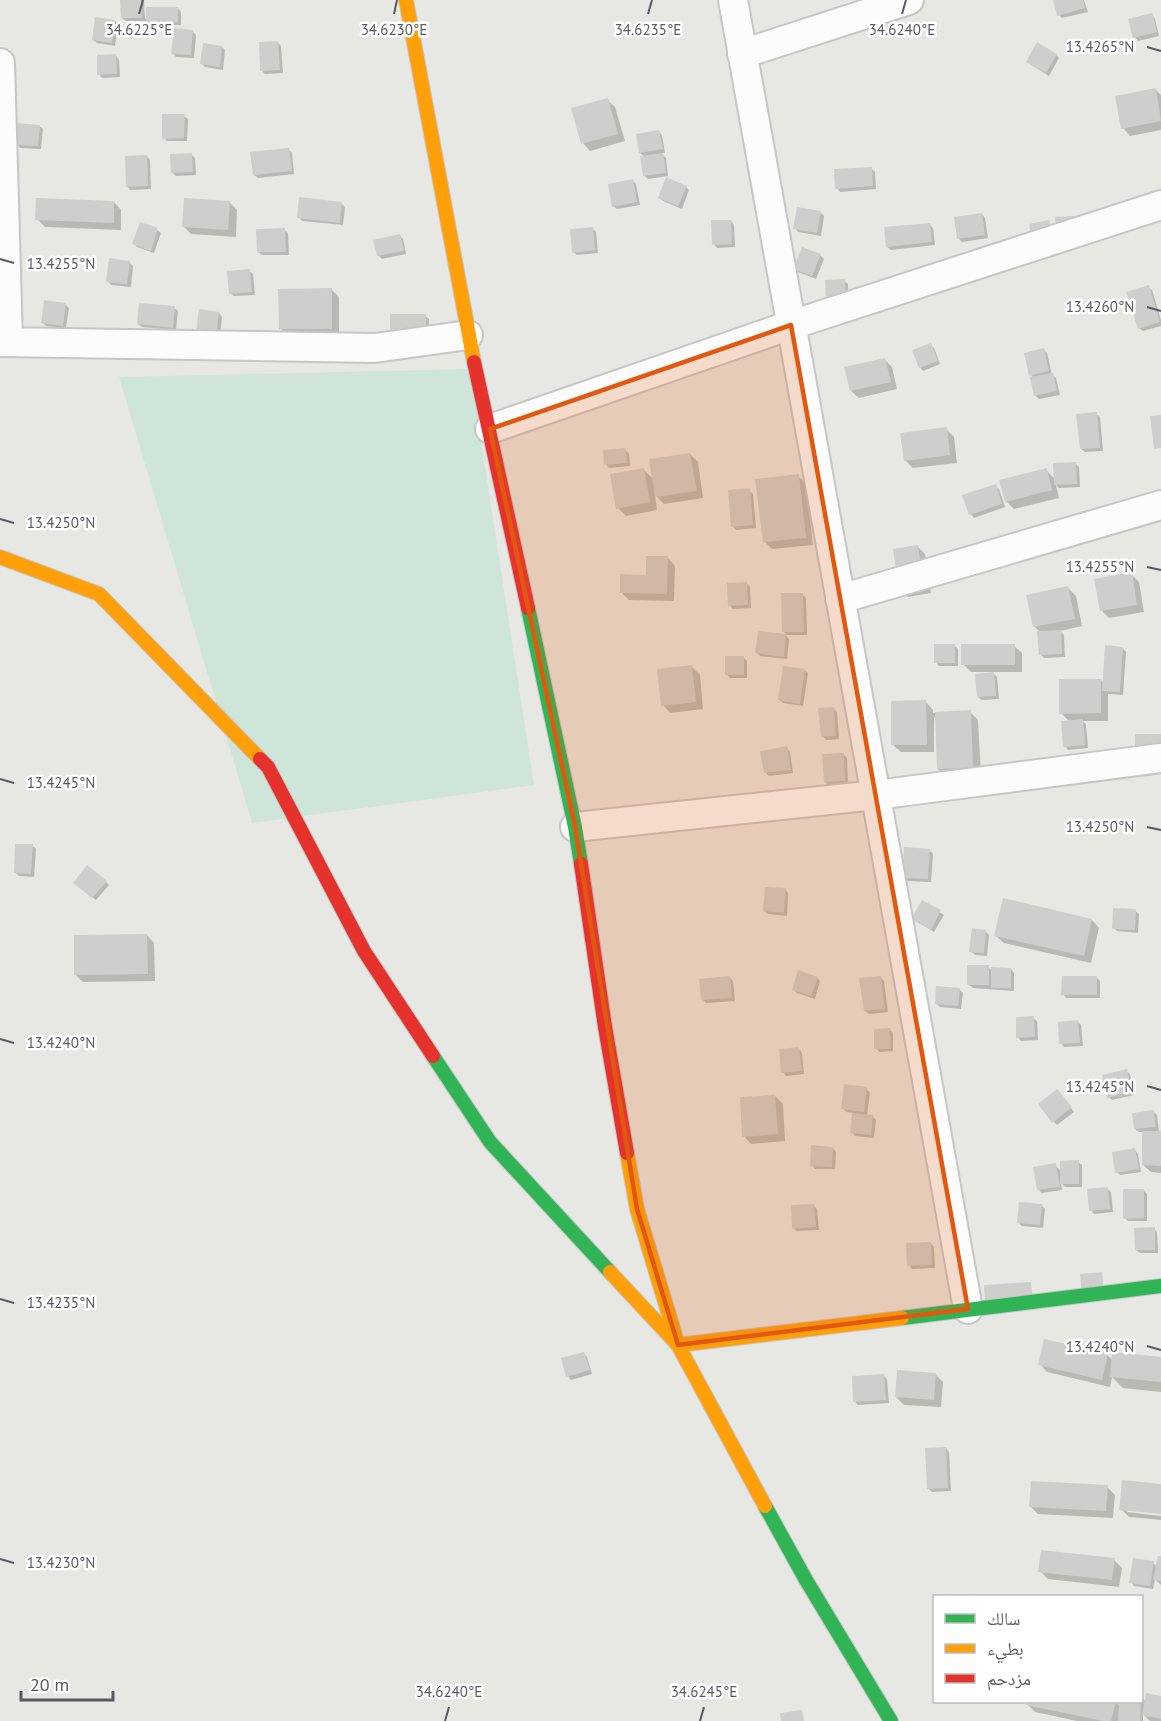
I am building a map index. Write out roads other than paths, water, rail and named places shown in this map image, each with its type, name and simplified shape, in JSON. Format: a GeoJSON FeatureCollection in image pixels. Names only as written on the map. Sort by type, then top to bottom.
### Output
{"type":"FeatureCollection","features":[{"type":"Feature","properties":{"kind":"main road"},"geometry":{"type":"LineString","coordinates":[[406,0],[468,335],[575,827],[605,1027],[637,1209],[678,1345],[806,1580],[891,1721]]}},
{"type":"Feature","properties":{"kind":"main road"},"geometry":{"type":"LineString","coordinates":[[0,557],[99,594],[268,767],[364,951],[490,1142],[678,1345]]}},
{"type":"Feature","properties":{"kind":"main road"},"geometry":{"type":"LineString","coordinates":[[678,1345],[1161,1286]]}},
{"type":"Feature","properties":{"kind":"street"},"geometry":{"type":"LineString","coordinates":[[733,0],[968,1309]]}},
{"type":"Feature","properties":{"kind":"street"},"geometry":{"type":"LineString","coordinates":[[742,54],[909,0]]}},
{"type":"Feature","properties":{"kind":"street"},"geometry":{"type":"LineString","coordinates":[[0,63],[4,342],[375,348],[468,335]]}},
{"type":"Feature","properties":{"kind":"street"},"geometry":{"type":"LineString","coordinates":[[490,429],[791,325],[1161,205]]}},
{"type":"Feature","properties":{"kind":"street"},"geometry":{"type":"LineString","coordinates":[[840,599],[1161,505]]}},
{"type":"Feature","properties":{"kind":"street"},"geometry":{"type":"LineString","coordinates":[[575,827],[876,795],[1161,758]]}}]}
